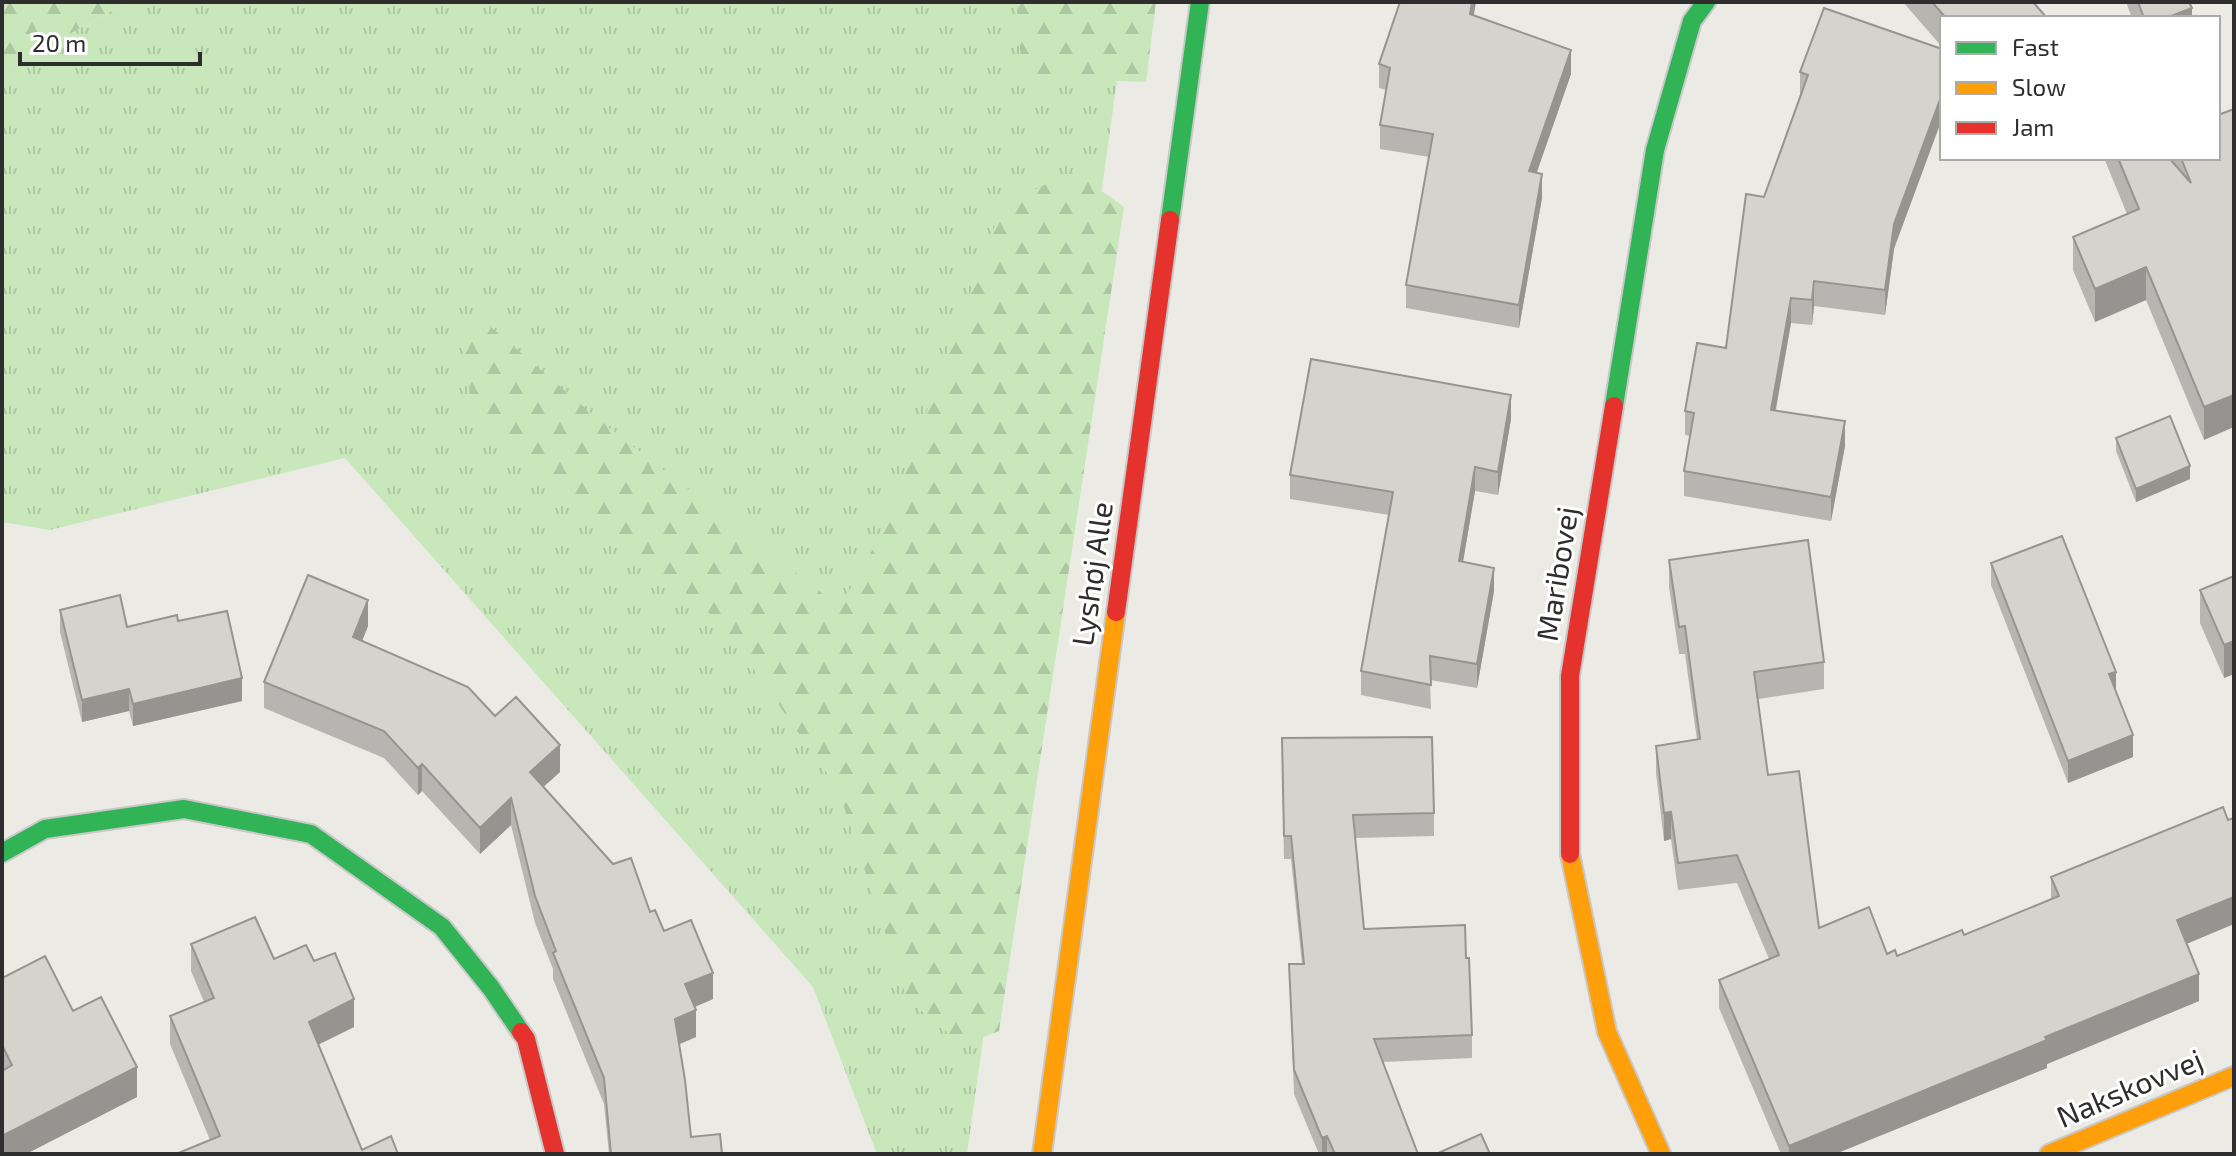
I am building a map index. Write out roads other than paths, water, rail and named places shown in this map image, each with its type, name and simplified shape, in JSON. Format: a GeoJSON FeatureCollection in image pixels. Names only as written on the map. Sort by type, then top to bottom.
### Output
{"type":"FeatureCollection","features":[{"type":"Feature","properties":{"kind":"street","name":"Lyshøj Alle"},"geometry":{"type":"LineString","coordinates":[[1042,1154],[1200,2]]}},
{"type":"Feature","properties":{"kind":"street","name":"Maribovej"},"geometry":{"type":"LineString","coordinates":[[1661,1154],[1607,1032],[1570,859],[1570,676],[1655,150],[1692,21],[1706,2]]}},
{"type":"Feature","properties":{"kind":"street"},"geometry":{"type":"LineString","coordinates":[[2,853],[45,829],[184,809],[311,834],[442,927],[491,988],[526,1039],[555,1154]]}},
{"type":"Feature","properties":{"kind":"street","name":"Nakskovvej"},"geometry":{"type":"LineString","coordinates":[[2049,1154],[2234,1076]]}}]}
